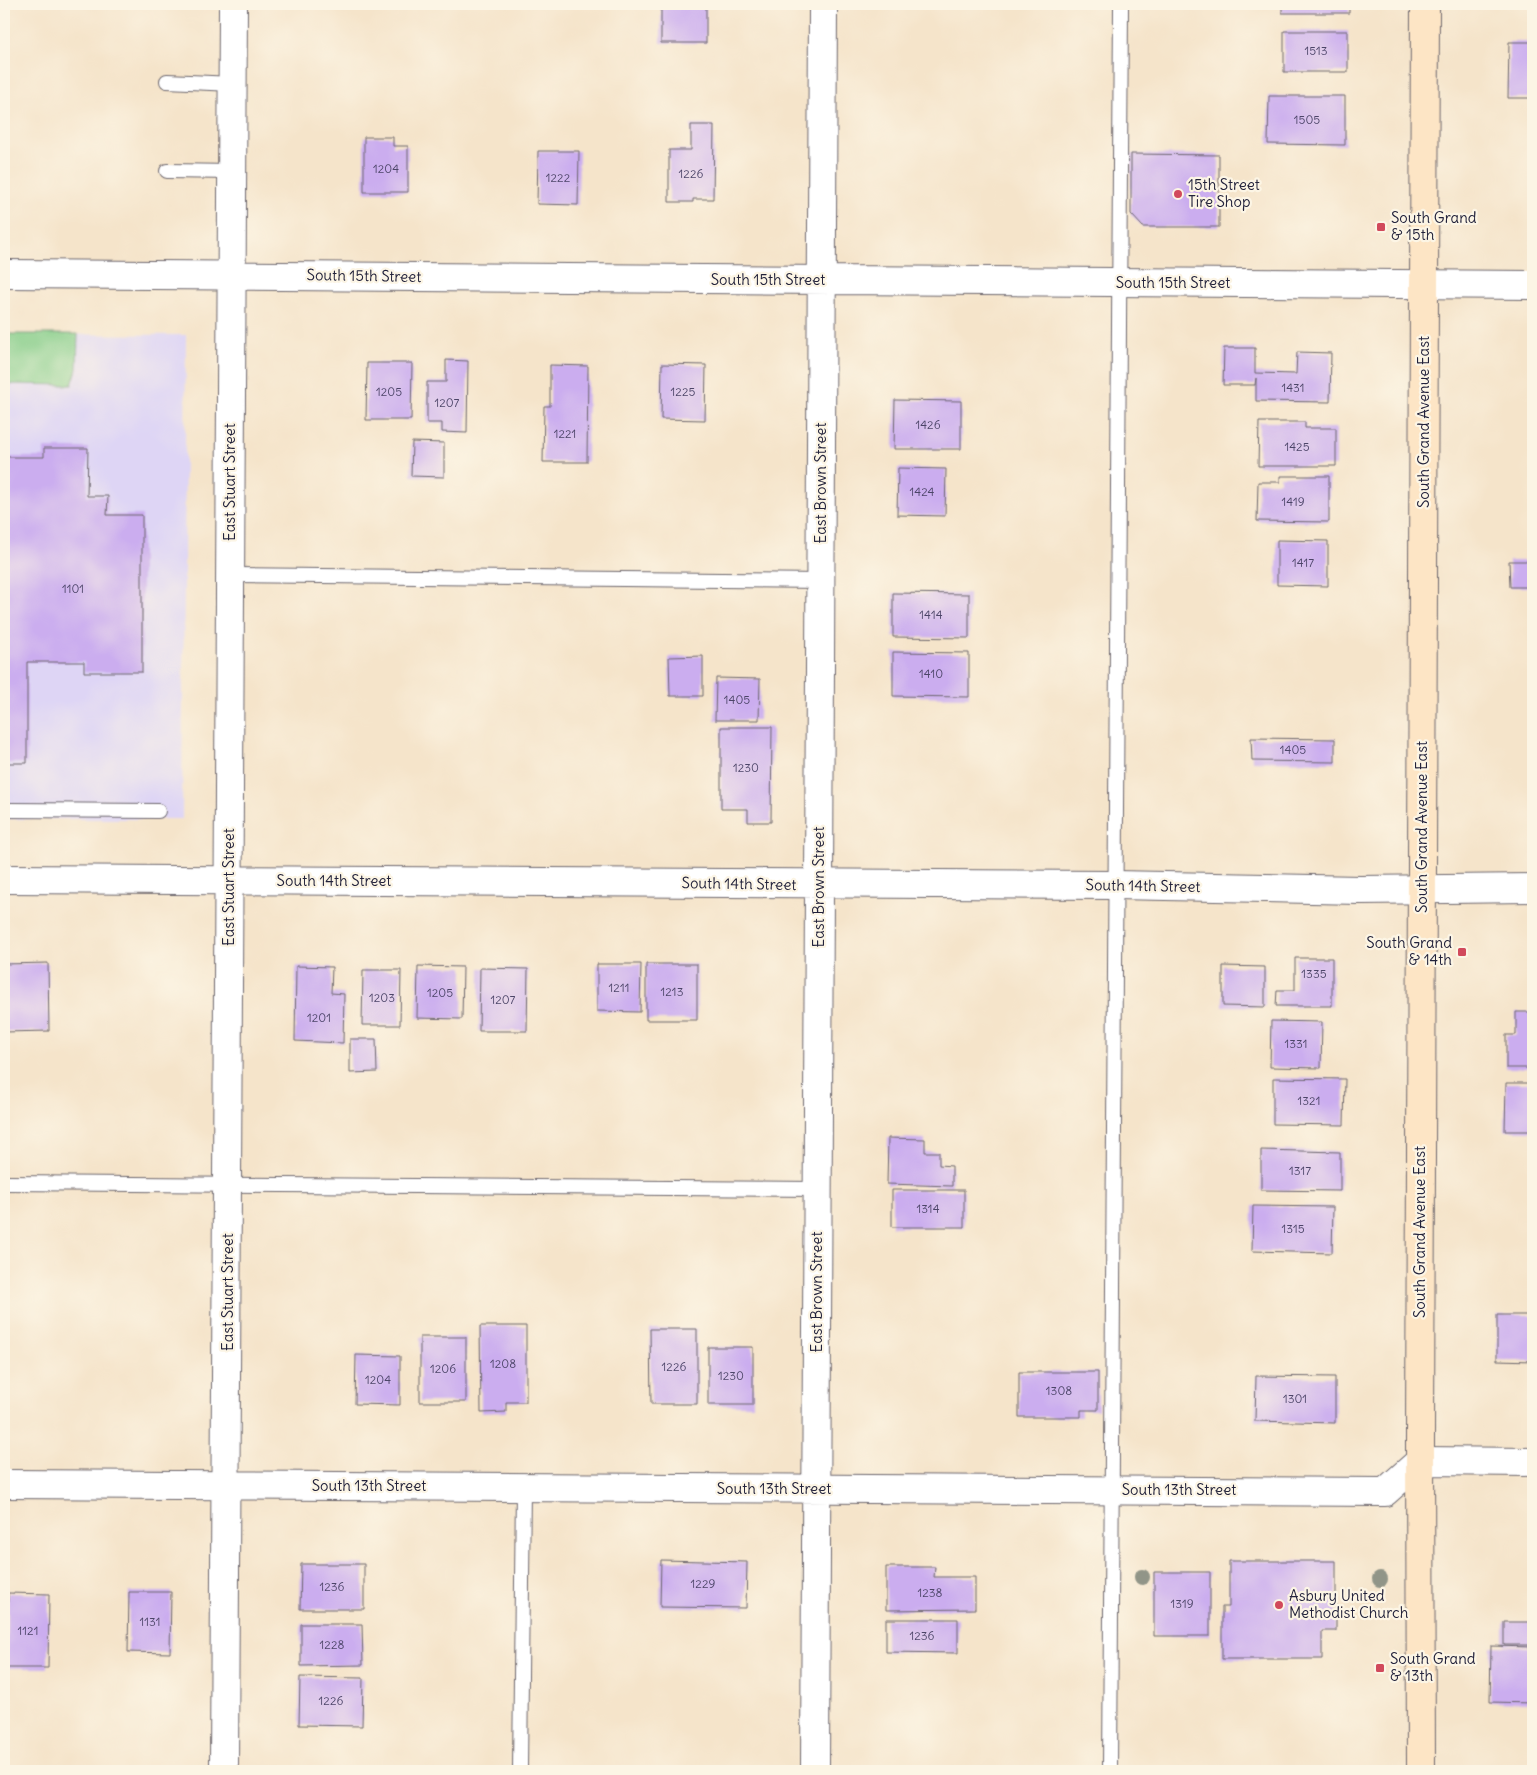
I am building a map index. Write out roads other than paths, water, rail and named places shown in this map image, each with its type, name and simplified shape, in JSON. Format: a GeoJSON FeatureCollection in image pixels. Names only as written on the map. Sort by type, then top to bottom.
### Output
{"type":"FeatureCollection","features":[{"type":"Feature","properties":{"kind":"main road","name":"South Grand Avenue East"},"geometry":{"type":"LineString","coordinates":[[1422,1771],[1420,1461],[1425,4]]}},
{"type":"Feature","properties":{"kind":"street","name":"East Stuart Street"},"geometry":{"type":"LineString","coordinates":[[224,1771],[227,1485],[233,4]]}},
{"type":"Feature","properties":{"kind":"street","name":"East Brown Street"},"geometry":{"type":"LineString","coordinates":[[815,1771],[823,4]]}},
{"type":"Feature","properties":{"kind":"street","name":"South 15th Street"},"geometry":{"type":"LineString","coordinates":[[4,274],[1533,285]]}},
{"type":"Feature","properties":{"kind":"street","name":"South 14th Street"},"geometry":{"type":"LineString","coordinates":[[4,879],[819,885],[1115,885],[1422,889],[1533,888]]}},
{"type":"Feature","properties":{"kind":"street","name":"South 13th Street"},"geometry":{"type":"LineString","coordinates":[[4,1484],[1385,1492],[1420,1461]]}},
{"type":"Feature","properties":{"kind":"street"},"geometry":{"type":"LineString","coordinates":[[1420,1461],[1533,1462]]}},
{"type":"Feature","properties":{"kind":"lane"},"geometry":{"type":"LineString","coordinates":[[1110,1771],[1121,4]]}},
{"type":"Feature","properties":{"kind":"lane"},"geometry":{"type":"LineString","coordinates":[[167,82],[233,84]]}},
{"type":"Feature","properties":{"kind":"lane"},"geometry":{"type":"LineString","coordinates":[[167,171],[233,172]]}},
{"type":"Feature","properties":{"kind":"lane"},"geometry":{"type":"LineString","coordinates":[[230,575],[821,581]]}},
{"type":"Feature","properties":{"kind":"lane"},"geometry":{"type":"LineString","coordinates":[[4,810],[158,811]]}},
{"type":"Feature","properties":{"kind":"lane"},"geometry":{"type":"LineString","coordinates":[[4,1183],[818,1189]]}},
{"type":"Feature","properties":{"kind":"lane"},"geometry":{"type":"LineString","coordinates":[[520,1771],[523,1487]]}},
{"type":"Feature","properties":{"kind":"place","name":"15th Street Tire Shop"},"geometry":{"type":"Point","coordinates":[1178,194]}},
{"type":"Feature","properties":{"kind":"place","name":"South Grand & 15th"},"geometry":{"type":"Point","coordinates":[1381,227]}},
{"type":"Feature","properties":{"kind":"place","name":"South Grand & 14th"},"geometry":{"type":"Point","coordinates":[1462,952]}},
{"type":"Feature","properties":{"kind":"place","name":"Asbury United Methodist Church"},"geometry":{"type":"Point","coordinates":[1279,1605]}},
{"type":"Feature","properties":{"kind":"place","name":"South Grand & 13th"},"geometry":{"type":"Point","coordinates":[1380,1668]}}]}
